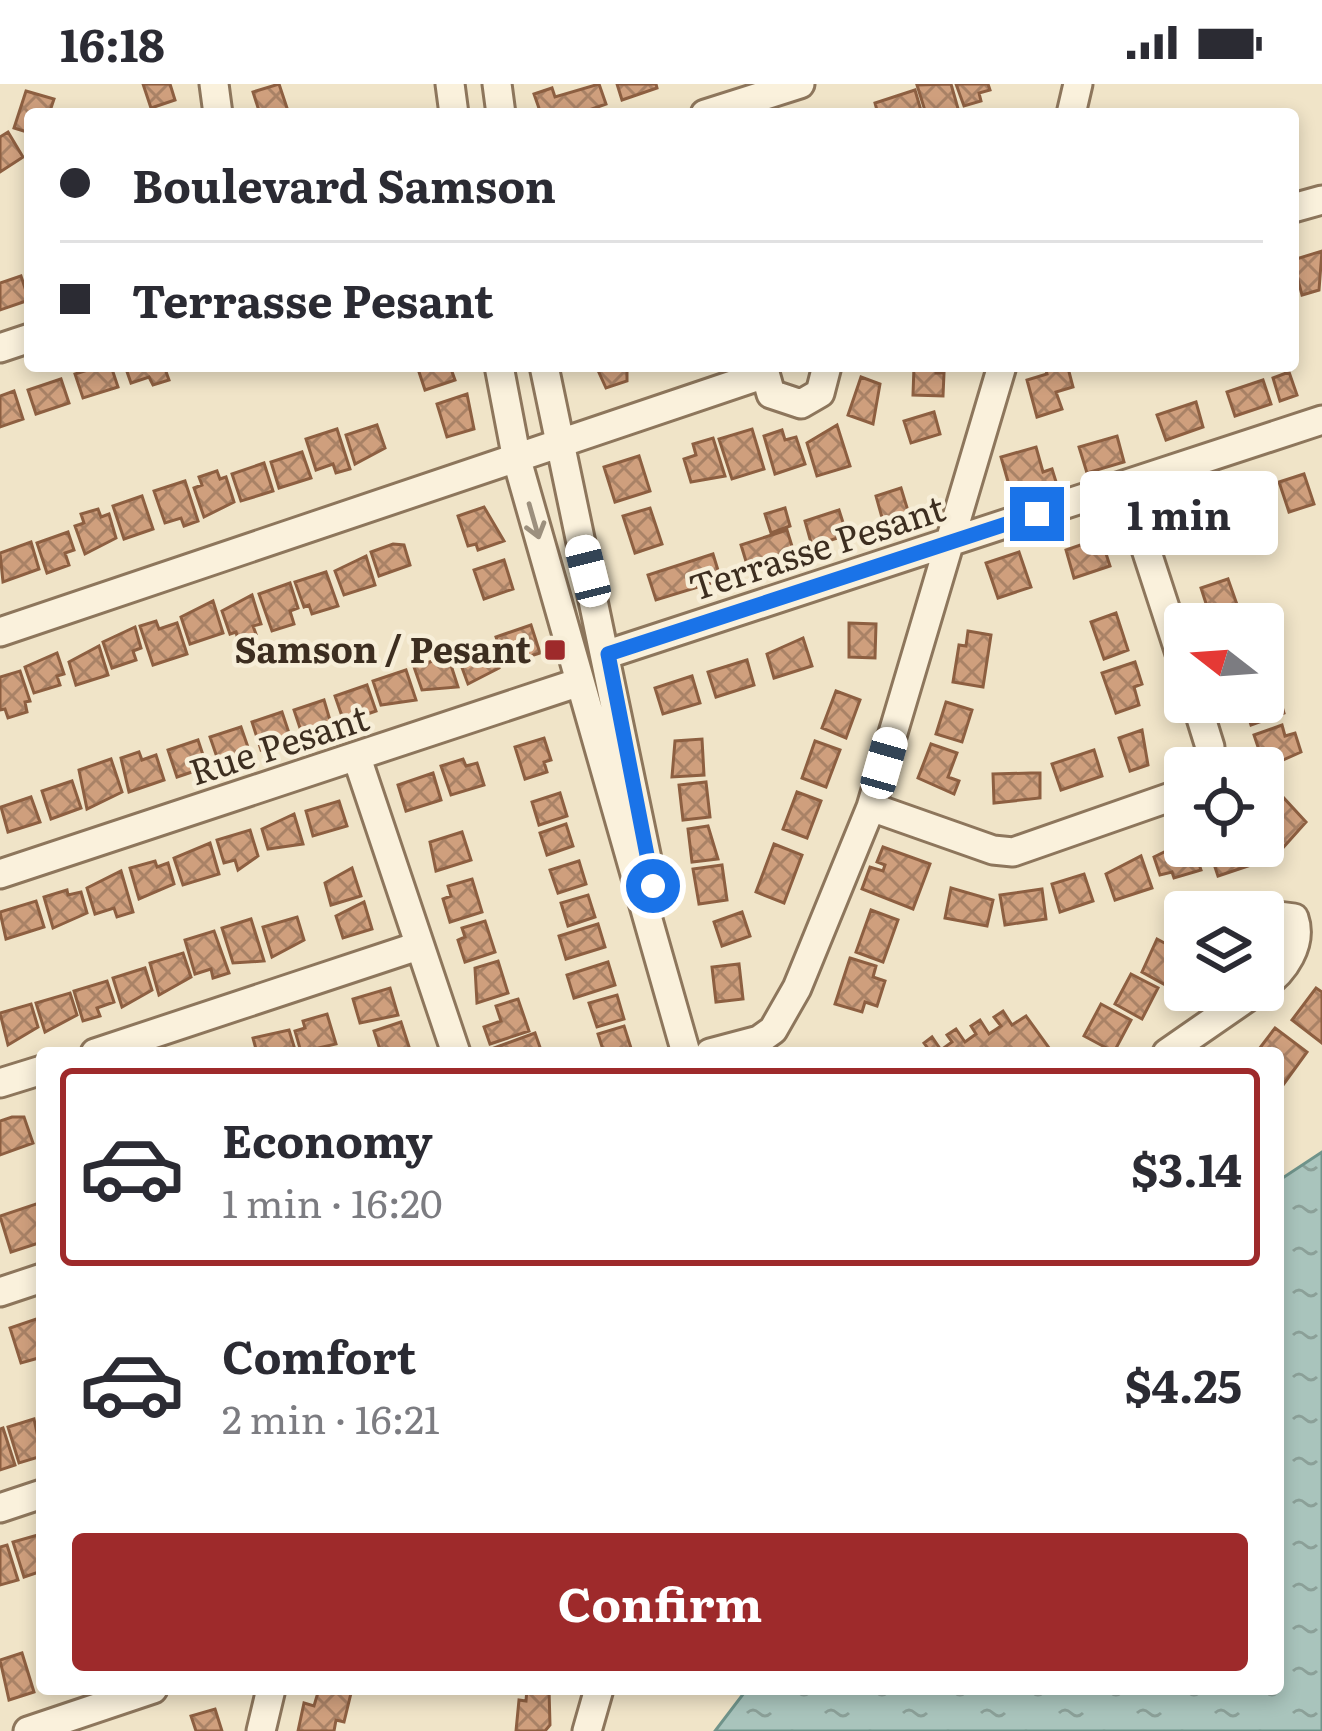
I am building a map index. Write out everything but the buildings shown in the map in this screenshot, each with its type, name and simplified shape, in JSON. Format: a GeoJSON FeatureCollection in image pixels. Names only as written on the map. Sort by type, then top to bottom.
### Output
{"type":"FeatureCollection","features":[{"type":"Feature","properties":{"kind":"street"},"geometry":{"type":"LineString","coordinates":[[724,108],[800,84]]}},
{"type":"Feature","properties":{"kind":"street"},"geometry":{"type":"LineString","coordinates":[[500,372],[517,460],[684,1047]]}},
{"type":"Feature","properties":{"kind":"street"},"geometry":{"type":"LineString","coordinates":[[545,372],[608,654],[685,1047]]}},
{"type":"Feature","properties":{"kind":"street"},"geometry":{"type":"LineString","coordinates":[[0,632],[517,460],[758,372]]}},
{"type":"Feature","properties":{"kind":"street"},"geometry":{"type":"LineString","coordinates":[[764,372],[778,400],[801,404],[820,393],[825,372]]}},
{"type":"Feature","properties":{"kind":"street"},"geometry":{"type":"LineString","coordinates":[[733,1047],[759,1040],[784,1016],[871,807],[1000,372]]}},
{"type":"Feature","properties":{"kind":"street","name":"Terrasse Pesant"},"geometry":{"type":"LineString","coordinates":[[608,654],[1322,420]]}},
{"type":"Feature","properties":{"kind":"street"},"geometry":{"type":"LineString","coordinates":[[1125,485],[1164,605]]}},
{"type":"Feature","properties":{"kind":"street","name":"Rue Pesant"},"geometry":{"type":"LineString","coordinates":[[0,874],[580,682]]}},
{"type":"Feature","properties":{"kind":"street"},"geometry":{"type":"LineString","coordinates":[[357,758],[454,1047]]}},
{"type":"Feature","properties":{"kind":"street"},"geometry":{"type":"LineString","coordinates":[[871,807],[1012,852],[1164,799]]}},
{"type":"Feature","properties":{"kind":"street"},"geometry":{"type":"LineString","coordinates":[[1284,917],[1294,918],[1298,938],[1284,966]]}},
{"type":"Feature","properties":{"kind":"street"},"geometry":{"type":"LineString","coordinates":[[112,1047],[418,946]]}},
{"type":"Feature","properties":{"kind":"street"},"geometry":{"type":"LineString","coordinates":[[1173,1047],[1211,1011]]}},
{"type":"Feature","properties":{"kind":"street"},"geometry":{"type":"LineString","coordinates":[[0,1083],[36,1072]]}},
{"type":"Feature","properties":{"kind":"street"},"geometry":{"type":"LineString","coordinates":[[0,1292],[36,1280]]}},
{"type":"Feature","properties":{"kind":"street"},"geometry":{"type":"LineString","coordinates":[[0,1508],[36,1496]]}},
{"type":"Feature","properties":{"kind":"street"},"geometry":{"type":"LineString","coordinates":[[28,1731],[135,1695]]}},
{"type":"Feature","properties":{"kind":"street"},"geometry":{"type":"LineString","coordinates":[[261,1731],[268,1695]]}},
{"type":"Feature","properties":{"kind":"street"},"geometry":{"type":"LineString","coordinates":[[587,1731],[596,1695]]}},
{"type":"Feature","properties":{"kind":"water"},"geometry":{"type":"Polygon","coordinates":[[[1322,1152],[1322,1731],[715,1731],[742,1695],[1284,1695],[1284,1177],[1322,1152]]]}},
{"type":"Feature","properties":{"kind":"place","name":"Samson / Pesant"},"geometry":{"type":"Point","coordinates":[555,650]}},
{"type":"Feature","properties":{"kind":"route"},"geometry":{"type":"LineString","coordinates":[[653,886],[608,654],[1037,514]]}}]}
